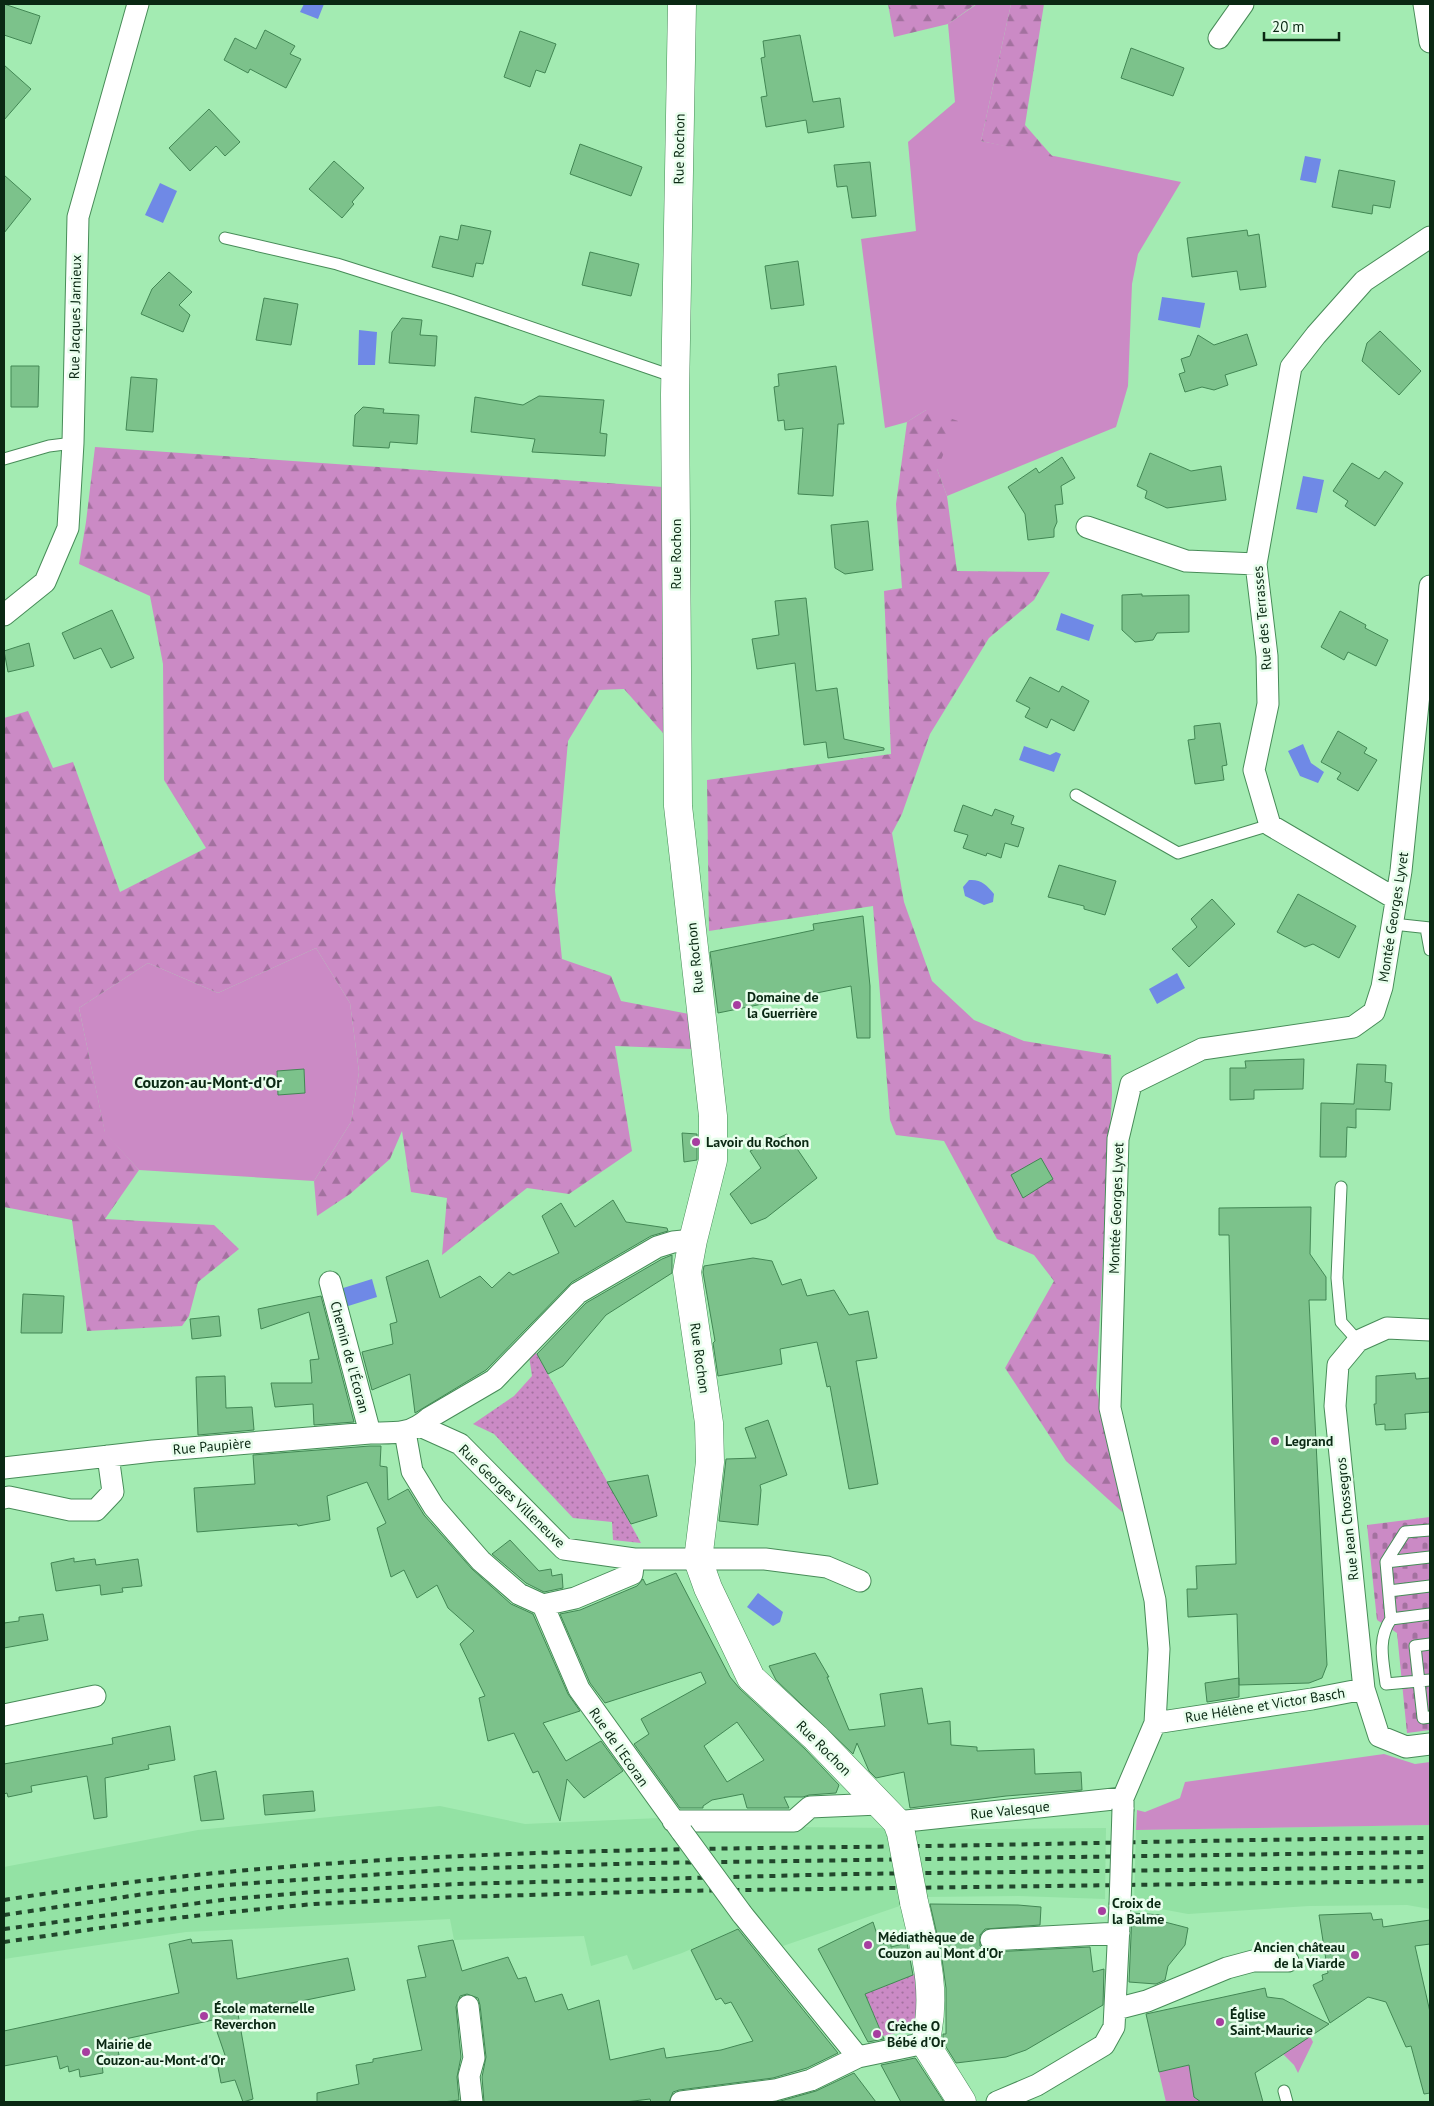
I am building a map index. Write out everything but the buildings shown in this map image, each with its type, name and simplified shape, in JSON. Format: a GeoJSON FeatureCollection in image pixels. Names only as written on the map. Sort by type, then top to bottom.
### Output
{"type":"FeatureCollection","features":[{"type":"Feature","properties":{"kind":"street","name":"Rue Jacques Jarnieux"},"geometry":{"type":"LineString","coordinates":[[4,615],[45,582],[68,528],[73,443],[78,216],[138,4]]}},
{"type":"Feature","properties":{"kind":"street","name":"Rue Rochon"},"geometry":{"type":"LineString","coordinates":[[682,4],[676,377],[678,806],[713,1116],[713,1160],[687,1272],[709,1423],[710,1462],[698,1560],[708,1588],[751,1678],[816,1738],[892,1820]]}},
{"type":"Feature","properties":{"kind":"street"},"geometry":{"type":"LineString","coordinates":[[1219,38],[1243,4]]}},
{"type":"Feature","properties":{"kind":"street"},"geometry":{"type":"LineString","coordinates":[[1424,4],[1430,42]]}},
{"type":"Feature","properties":{"kind":"street","name":"Rue des Terrasses"},"geometry":{"type":"LineString","coordinates":[[1270,825],[1254,770],[1268,704],[1267,656],[1256,564],[1291,367],[1316,335],[1364,281],[1430,237]]}},
{"type":"Feature","properties":{"kind":"street"},"geometry":{"type":"LineString","coordinates":[[1087,527],[1186,561],[1256,564]]}},
{"type":"Feature","properties":{"kind":"street","name":"Montée Georges Lyvet"},"geometry":{"type":"LineString","coordinates":[[997,2102],[1037,2085],[1104,2045],[1114,2027],[1123,1804],[1154,1723],[1159,1649],[1155,1600],[1110,1408],[1118,1139],[1131,1084],[1202,1049],[1353,1027],[1374,1012],[1382,987],[1401,871],[1430,586]]}},
{"type":"Feature","properties":{"kind":"street"},"geometry":{"type":"LineString","coordinates":[[1270,825],[1396,899]]}},
{"type":"Feature","properties":{"kind":"street"},"geometry":{"type":"LineString","coordinates":[[634,1558],[632,1574],[575,1598],[543,1606],[519,1594],[481,1561],[434,1508],[412,1471],[413,1429],[494,1380],[578,1293],[657,1246],[693,1240]]}},
{"type":"Feature","properties":{"kind":"street","name":"Chemin de l'Écoran"},"geometry":{"type":"LineString","coordinates":[[330,1282],[370,1433]]}},
{"type":"Feature","properties":{"kind":"street","name":"Rue Jean Chossegros"},"geometry":{"type":"LineString","coordinates":[[1364,1689],[1335,1406],[1338,1366],[1358,1341],[1387,1328],[1430,1330]]}},
{"type":"Feature","properties":{"kind":"street","name":"Rue Paupière"},"geometry":{"type":"LineString","coordinates":[[4,1468],[108,1456],[413,1429]]}},
{"type":"Feature","properties":{"kind":"street","name":"Rue Georges Villeneuve"},"geometry":{"type":"LineString","coordinates":[[413,1429],[460,1444],[564,1549],[634,1558],[698,1560],[765,1559],[827,1567],[860,1581]]}},
{"type":"Feature","properties":{"kind":"street"},"geometry":{"type":"LineString","coordinates":[[4,1498],[9,1497],[70,1510],[96,1510],[113,1492],[108,1456]]}},
{"type":"Feature","properties":{"kind":"street","name":"Rue de l'Ecoran"},"geometry":{"type":"LineString","coordinates":[[543,1606],[579,1690],[742,1914],[858,2057]]}},
{"type":"Feature","properties":{"kind":"street","name":"Rue Hélène et Victor Basch"},"geometry":{"type":"LineString","coordinates":[[1154,1723],[1312,1699],[1364,1689],[1379,1736],[1406,1747],[1430,1744]]}},
{"type":"Feature","properties":{"kind":"street"},"geometry":{"type":"LineString","coordinates":[[4,1715],[95,1696]]}},
{"type":"Feature","properties":{"kind":"street","name":"Rue Valesque"},"geometry":{"type":"LineString","coordinates":[[678,1826],[794,1821],[810,1807],[892,1820],[1123,1804]]}},
{"type":"Feature","properties":{"kind":"street"},"geometry":{"type":"LineString","coordinates":[[892,1820],[914,1902],[931,1982],[930,2022],[925,2043],[962,2102]]}},
{"type":"Feature","properties":{"kind":"street"},"geometry":{"type":"LineString","coordinates":[[991,1940],[1119,1933]]}},
{"type":"Feature","properties":{"kind":"street"},"geometry":{"type":"LineString","coordinates":[[1116,2009],[1147,2001],[1236,1965],[1253,1961],[1288,1961]]}},
{"type":"Feature","properties":{"kind":"street"},"geometry":{"type":"LineString","coordinates":[[468,2006],[474,2058],[469,2076],[472,2102]]}},
{"type":"Feature","properties":{"kind":"street"},"geometry":{"type":"LineString","coordinates":[[681,2102],[775,2090],[811,2080],[858,2057],[925,2043]]}},
{"type":"Feature","properties":{"kind":"lane"},"geometry":{"type":"LineString","coordinates":[[225,238],[337,264],[460,303],[676,377]]}},
{"type":"Feature","properties":{"kind":"lane"},"geometry":{"type":"LineString","coordinates":[[4,459],[49,446],[73,443]]}},
{"type":"Feature","properties":{"kind":"lane"},"geometry":{"type":"LineString","coordinates":[[1076,795],[1178,853],[1270,825]]}},
{"type":"Feature","properties":{"kind":"lane"},"geometry":{"type":"LineString","coordinates":[[1393,924],[1428,928],[1430,950]]}},
{"type":"Feature","properties":{"kind":"lane"},"geometry":{"type":"LineString","coordinates":[[1341,1187],[1337,1278],[1341,1322],[1358,1341]]}},
{"type":"Feature","properties":{"kind":"lane"},"geometry":{"type":"LineString","coordinates":[[1392,1619],[1386,1562],[1405,1532],[1430,1530]]}},
{"type":"Feature","properties":{"kind":"lane"},"geometry":{"type":"LineString","coordinates":[[1386,1562],[1430,1557]]}},
{"type":"Feature","properties":{"kind":"lane"},"geometry":{"type":"LineString","coordinates":[[1389,1590],[1430,1586]]}},
{"type":"Feature","properties":{"kind":"lane"},"geometry":{"type":"LineString","coordinates":[[1386,1684],[1381,1643],[1386,1626],[1392,1619],[1430,1614]]}},
{"type":"Feature","properties":{"kind":"lane"},"geometry":{"type":"LineString","coordinates":[[1430,1644],[1415,1646],[1425,1680],[1423,1718],[1430,1717]]}},
{"type":"Feature","properties":{"kind":"lane"},"geometry":{"type":"LineString","coordinates":[[1364,1689],[1386,1684],[1425,1680]]}},
{"type":"Feature","properties":{"kind":"lane"},"geometry":{"type":"LineString","coordinates":[[1284,2090],[1287,2102]]}},
{"type":"Feature","properties":{"kind":"shaded area"},"geometry":{"type":"Polygon","coordinates":[[[440,1806],[525,1824],[659,1818],[688,1826],[993,1829],[1106,1828],[1105,1899],[1019,1896],[926,1897],[780,1947],[740,1928],[682,1953],[633,1970],[627,1955],[591,1966],[584,1936],[454,1940],[450,1919],[186,1932],[4,1959],[4,1867],[198,1830],[440,1806]]]}},
{"type":"Feature","properties":{"kind":"shaded area"},"geometry":{"type":"Polygon","coordinates":[[[1430,1825],[1430,1909],[1407,1905],[1309,1906],[1188,1914],[1134,1904],[1136,1830],[1430,1825]]]}},
{"type":"Feature","properties":{"kind":"green space"},"geometry":{"type":"Polygon","coordinates":[[[888,4],[976,4],[948,24],[894,37],[888,4]]]}},
{"type":"Feature","properties":{"kind":"green space"},"geometry":{"type":"Polygon","coordinates":[[[977,4],[1011,4],[981,141],[1181,182],[1138,254],[1132,284],[1128,386],[1116,427],[947,496],[937,469],[926,410],[907,422],[885,428],[861,239],[916,231],[908,142],[955,102],[948,24],[977,4]]]}},
{"type":"Feature","properties":{"kind":"green space"},"geometry":{"type":"Polygon","coordinates":[[[1011,4],[1044,4],[1025,125],[1053,157],[981,141],[1011,4]]]}},
{"type":"Feature","properties":{"kind":"green space"},"geometry":{"type":"Polygon","coordinates":[[[926,410],[958,421],[937,469],[947,496],[957,571],[1050,572],[1034,600],[989,638],[930,734],[902,814],[892,833],[904,902],[932,981],[974,1020],[1024,1041],[1111,1055],[1112,1095],[1096,1388],[1130,1519],[1066,1461],[1005,1368],[1054,1281],[1034,1255],[997,1239],[944,1141],[896,1135],[890,1120],[873,906],[709,931],[707,780],[891,754],[884,591],[902,588],[896,504],[907,422],[926,410]]]}},
{"type":"Feature","properties":{"kind":"green space"},"geometry":{"type":"Polygon","coordinates":[[[95,447],[663,487],[663,733],[624,689],[599,690],[568,741],[555,890],[562,959],[611,976],[621,1001],[689,1014],[692,1049],[615,1046],[632,1151],[569,1194],[527,1188],[442,1255],[447,1198],[411,1192],[402,1131],[390,1159],[350,1194],[317,1216],[314,1181],[351,1122],[359,1072],[350,1003],[316,948],[218,993],[148,963],[79,1008],[105,1132],[139,1170],[105,1219],[214,1225],[239,1249],[198,1282],[189,1316],[182,1326],[87,1331],[72,1220],[4,1207],[4,718],[28,711],[53,768],[73,762],[120,892],[206,848],[164,780],[163,664],[150,596],[79,564],[95,447]]]}},
{"type":"Feature","properties":{"kind":"green space"},"geometry":{"type":"Polygon","coordinates":[[[316,948],[350,1003],[359,1072],[351,1122],[314,1181],[139,1170],[105,1133],[79,1008],[148,963],[218,993],[316,948]]]}},
{"type":"Feature","properties":{"kind":"green space"},"geometry":{"type":"Polygon","coordinates":[[[534,1349],[641,1543],[613,1540],[612,1522],[573,1518],[494,1434],[473,1424],[514,1396],[532,1376],[529,1356],[534,1349]]]}},
{"type":"Feature","properties":{"kind":"green space"},"geometry":{"type":"Polygon","coordinates":[[[1430,1517],[1430,1730],[1407,1733],[1397,1633],[1377,1620],[1367,1525],[1430,1517]]]}},
{"type":"Feature","properties":{"kind":"green space"},"geometry":{"type":"Polygon","coordinates":[[[1384,1754],[1415,1764],[1430,1762],[1430,1825],[1136,1830],[1137,1810],[1145,1812],[1180,1798],[1185,1782],[1384,1754]]]}},
{"type":"Feature","properties":{"kind":"green space"},"geometry":{"type":"Polygon","coordinates":[[[918,1973],[919,2002],[913,2023],[909,2030],[883,2036],[865,1994],[918,1973]]]}},
{"type":"Feature","properties":{"kind":"green space"},"geometry":{"type":"Polygon","coordinates":[[[1310,2036],[1313,2042],[1298,2073],[1294,2065],[1283,2054],[1310,2036]]]}},
{"type":"Feature","properties":{"kind":"green space"},"geometry":{"type":"Polygon","coordinates":[[[1194,2064],[1194,2097],[1201,2102],[1166,2102],[1159,2072],[1194,2064]]]}},
{"type":"Feature","properties":{"kind":"water"},"geometry":{"type":"Polygon","coordinates":[[[304,4],[324,4],[318,19],[300,12],[304,4]]]}},
{"type":"Feature","properties":{"kind":"water"},"geometry":{"type":"Polygon","coordinates":[[[1305,156],[1321,159],[1316,183],[1300,180],[1305,156]]]}},
{"type":"Feature","properties":{"kind":"water"},"geometry":{"type":"Polygon","coordinates":[[[160,183],[177,191],[163,223],[145,215],[160,183]]]}},
{"type":"Feature","properties":{"kind":"water"},"geometry":{"type":"Polygon","coordinates":[[[1162,297],[1205,303],[1200,328],[1158,320],[1162,297]]]}},
{"type":"Feature","properties":{"kind":"water"},"geometry":{"type":"Polygon","coordinates":[[[359,330],[377,332],[375,365],[358,365],[359,330]]]}},
{"type":"Feature","properties":{"kind":"water"},"geometry":{"type":"Polygon","coordinates":[[[1303,476],[1324,480],[1317,513],[1296,509],[1303,476]]]}},
{"type":"Feature","properties":{"kind":"water"},"geometry":{"type":"Polygon","coordinates":[[[1061,613],[1094,625],[1089,641],[1056,630],[1061,613]]]}},
{"type":"Feature","properties":{"kind":"water"},"geometry":{"type":"Polygon","coordinates":[[[1303,744],[1311,763],[1324,772],[1318,783],[1300,776],[1288,751],[1303,744]]]}},
{"type":"Feature","properties":{"kind":"water"},"geometry":{"type":"Polygon","coordinates":[[[1024,746],[1050,755],[1056,752],[1061,754],[1054,772],[1019,760],[1024,746]]]}},
{"type":"Feature","properties":{"kind":"water"},"geometry":{"type":"Polygon","coordinates":[[[969,880],[977,880],[986,885],[994,894],[993,902],[984,905],[965,896],[963,887],[969,880]]]}},
{"type":"Feature","properties":{"kind":"water"},"geometry":{"type":"Polygon","coordinates":[[[1177,973],[1185,988],[1157,1004],[1149,989],[1177,973]]]}},
{"type":"Feature","properties":{"kind":"water"},"geometry":{"type":"Polygon","coordinates":[[[372,1279],[377,1297],[345,1307],[340,1289],[372,1279]]]}},
{"type":"Feature","properties":{"kind":"water"},"geometry":{"type":"Polygon","coordinates":[[[758,1593],[783,1612],[780,1622],[773,1626],[747,1607],[758,1593]]]}},
{"type":"Feature","properties":{"kind":"railway"},"geometry":{"type":"LineString","coordinates":[[4,1900],[214,1873],[320,1864],[531,1853],[1430,1838]]}},
{"type":"Feature","properties":{"kind":"railway"},"geometry":{"type":"LineString","coordinates":[[4,1915],[144,1894],[225,1885],[457,1869],[649,1863],[1430,1852]]}},
{"type":"Feature","properties":{"kind":"railway"},"geometry":{"type":"LineString","coordinates":[[4,1929],[229,1899],[457,1884],[849,1874],[1430,1867]]}},
{"type":"Feature","properties":{"kind":"railway"},"geometry":{"type":"LineString","coordinates":[[4,1942],[149,1921],[231,1912],[314,1904],[458,1897],[669,1891],[1430,1881]]}},
{"type":"Feature","properties":{"kind":"place","name":"Domaine de la Guerrière"},"geometry":{"type":"Point","coordinates":[737,1005]}},
{"type":"Feature","properties":{"kind":"place","name":"Lavoir du Rochon"},"geometry":{"type":"Point","coordinates":[696,1142]}},
{"type":"Feature","properties":{"kind":"place","name":"Legrand"},"geometry":{"type":"Point","coordinates":[1275,1441]}},
{"type":"Feature","properties":{"kind":"place","name":"Croix de la Balme"},"geometry":{"type":"Point","coordinates":[1102,1911]}},
{"type":"Feature","properties":{"kind":"place","name":"Médiathèque de Couzon au Mont d'Or"},"geometry":{"type":"Point","coordinates":[868,1945]}},
{"type":"Feature","properties":{"kind":"place","name":"Ancien château de la Viarde"},"geometry":{"type":"Point","coordinates":[1355,1955]}},
{"type":"Feature","properties":{"kind":"place","name":"École maternelle Reverchon"},"geometry":{"type":"Point","coordinates":[204,2016]}},
{"type":"Feature","properties":{"kind":"place","name":"Église Saint-Maurice"},"geometry":{"type":"Point","coordinates":[1220,2022]}},
{"type":"Feature","properties":{"kind":"place","name":"Crèche O Bébé d'Or"},"geometry":{"type":"Point","coordinates":[877,2034]}},
{"type":"Feature","properties":{"kind":"place","name":"Mairie de Couzon-au-Mont-d'Or"},"geometry":{"type":"Point","coordinates":[86,2052]}},
{"type":"Feature","properties":{"kind":"district","name":"Couzon-au-Mont-d'Or"},"geometry":{"type":"Point","coordinates":[208,1082]}}]}
